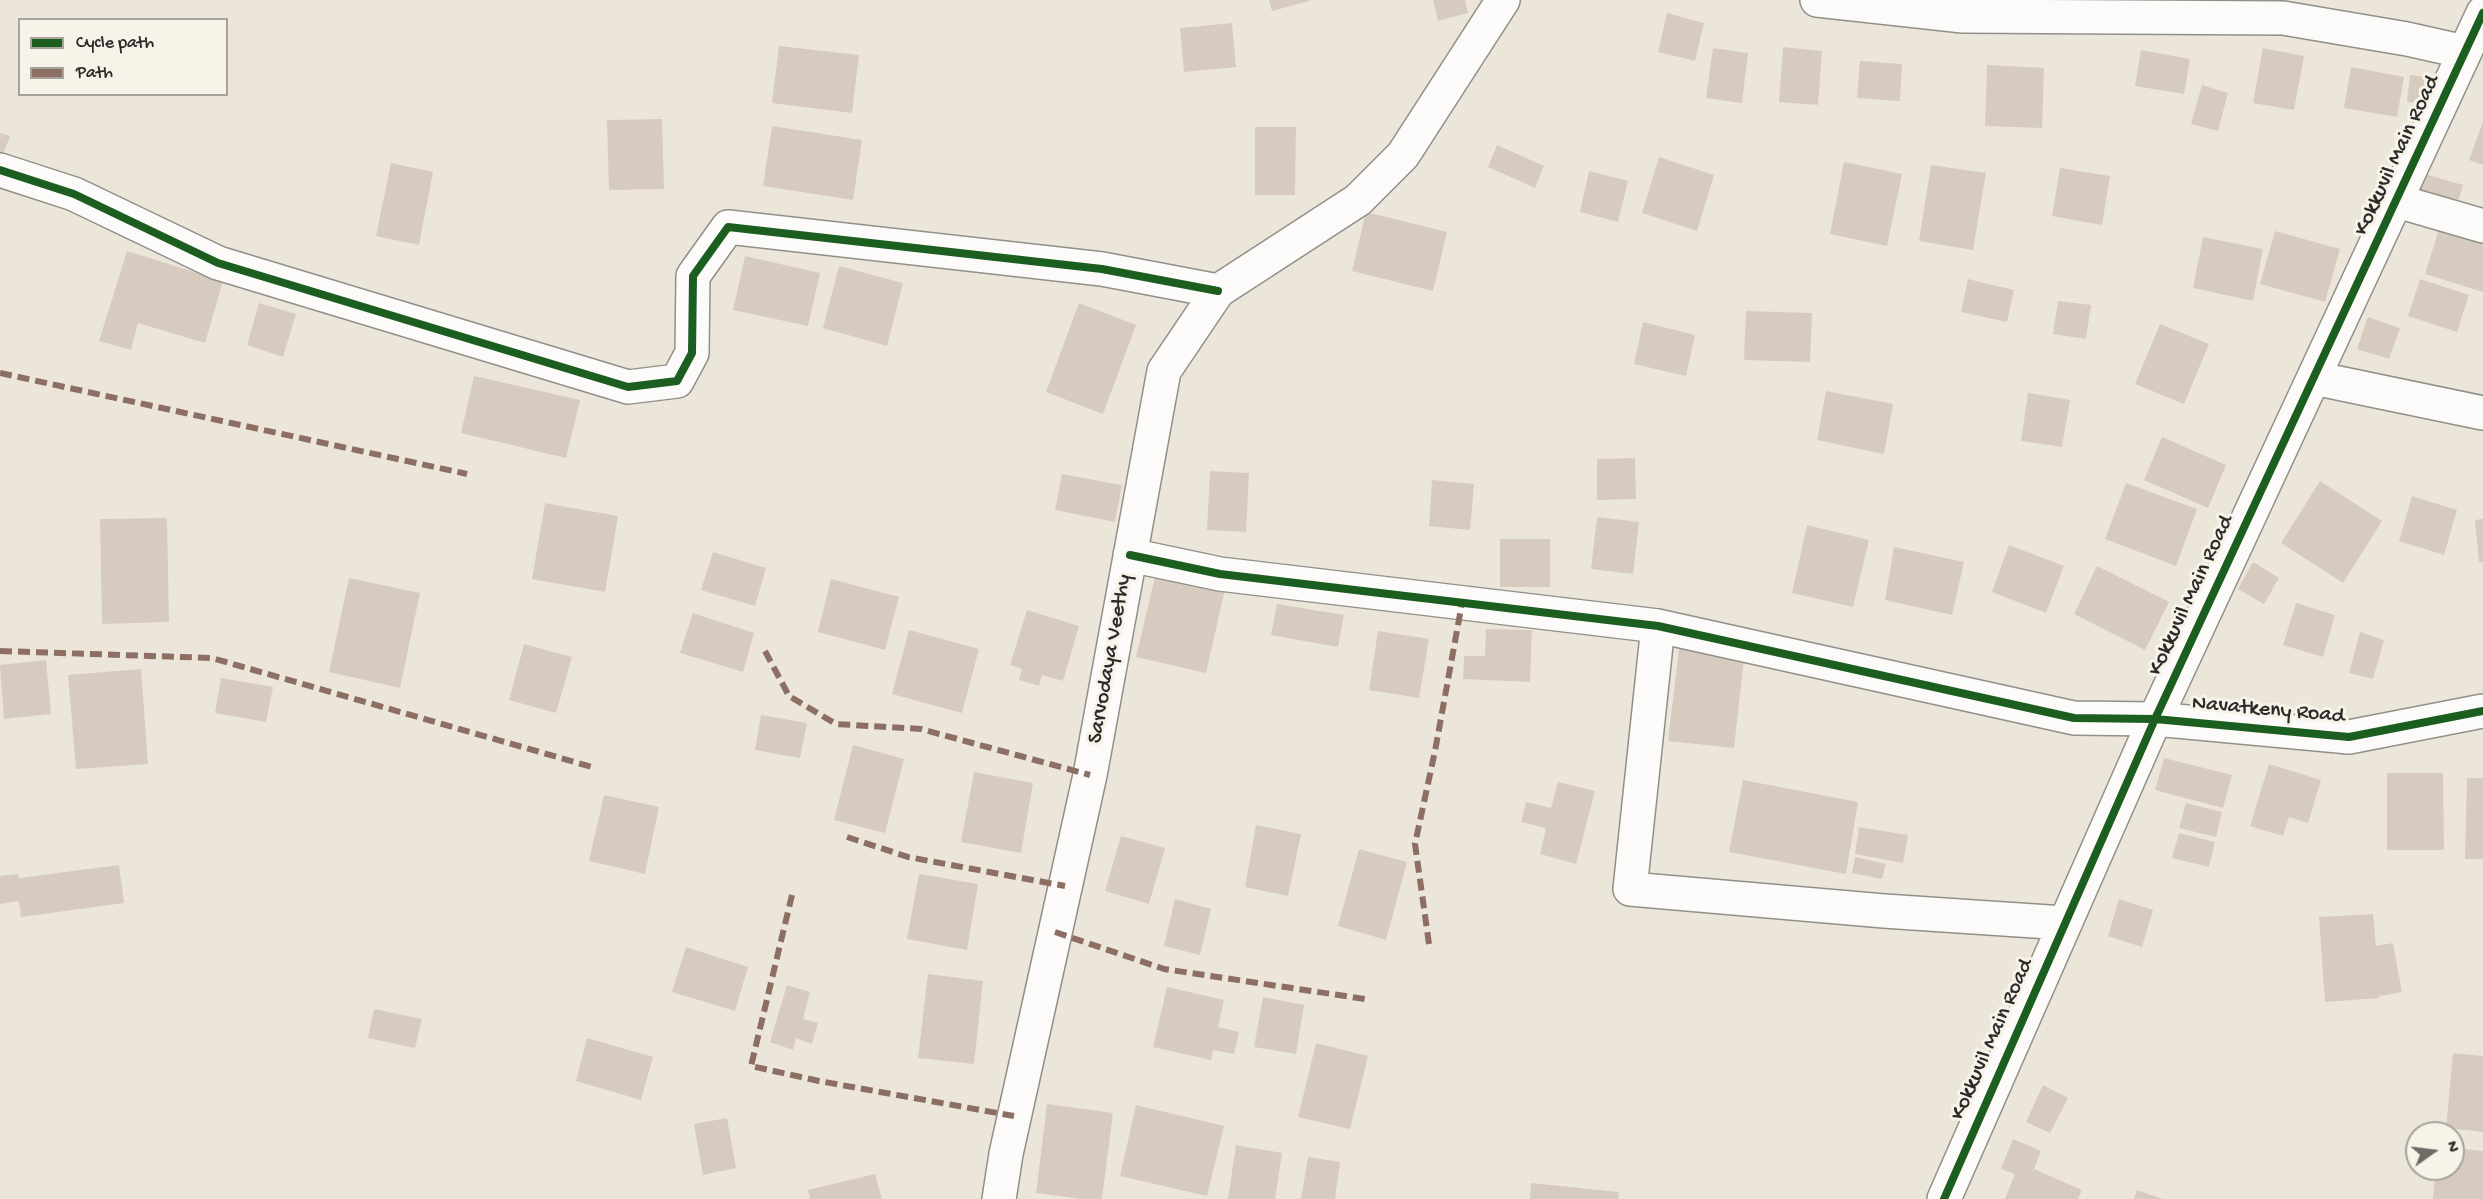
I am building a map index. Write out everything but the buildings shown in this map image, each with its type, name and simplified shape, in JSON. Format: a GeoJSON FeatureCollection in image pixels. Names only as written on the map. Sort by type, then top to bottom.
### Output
{"type":"FeatureCollection","features":[{"type":"Feature","properties":{"kind":"street","name":"Sarvodaya Veethy"},"geometry":{"type":"LineString","coordinates":[[999,1199],[1008,1144],[1090,776],[1164,371],[1218,291],[1358,200],[1404,155],[1503,0]]}},
{"type":"Feature","properties":{"kind":"street"},"geometry":{"type":"LineString","coordinates":[[1817,0],[1963,8],[2283,18],[2407,39],[2465,52]]}},
{"type":"Feature","properties":{"kind":"street","name":"Kokkuvil Main Road"},"geometry":{"type":"LineString","coordinates":[[1944,1199],[2155,719],[2483,13]]}},
{"type":"Feature","properties":{"kind":"street"},"geometry":{"type":"LineString","coordinates":[[0,170],[74,194],[218,263],[628,387],[677,381],[692,353],[693,276],[728,227],[1102,269],[1218,291]]}},
{"type":"Feature","properties":{"kind":"street"},"geometry":{"type":"LineString","coordinates":[[2397,201],[2483,226]]}},
{"type":"Feature","properties":{"kind":"street"},"geometry":{"type":"LineString","coordinates":[[2314,378],[2483,412]]}},
{"type":"Feature","properties":{"kind":"street","name":"Navatkeny Road"},"geometry":{"type":"LineString","coordinates":[[1130,555],[1220,574],[1658,626],[2073,718],[2155,719],[2349,737],[2483,711]]}},
{"type":"Feature","properties":{"kind":"street"},"geometry":{"type":"LineString","coordinates":[[1658,626],[1630,889],[1884,911],[2064,923]]}},
{"type":"Feature","properties":{"kind":"marked path"},"geometry":{"type":"LineString","coordinates":[[0,373],[467,474]]}},
{"type":"Feature","properties":{"kind":"marked path"},"geometry":{"type":"LineString","coordinates":[[1429,944],[1415,844],[1435,751],[1462,603]]}},
{"type":"Feature","properties":{"kind":"marked path"},"geometry":{"type":"LineString","coordinates":[[0,651],[212,658],[592,767]]}},
{"type":"Feature","properties":{"kind":"marked path"},"geometry":{"type":"LineString","coordinates":[[765,651],[789,696],[836,724],[921,729],[1090,775]]}},
{"type":"Feature","properties":{"kind":"marked path"},"geometry":{"type":"LineString","coordinates":[[847,837],[908,857],[1065,886]]}},
{"type":"Feature","properties":{"kind":"marked path"},"geometry":{"type":"LineString","coordinates":[[792,895],[751,1066],[819,1081],[1014,1116]]}},
{"type":"Feature","properties":{"kind":"marked path"},"geometry":{"type":"LineString","coordinates":[[1055,932],[1164,969],[1365,999]]}},
{"type":"Feature","properties":{"kind":"cycle path"},"geometry":{"type":"LineString","coordinates":[[1944,1199],[2155,719],[2483,13]]}},
{"type":"Feature","properties":{"kind":"cycle path"},"geometry":{"type":"LineString","coordinates":[[0,170],[74,194],[218,263],[628,387],[677,381],[692,353],[693,276],[728,227],[1102,269],[1218,291]]}},
{"type":"Feature","properties":{"kind":"cycle path"},"geometry":{"type":"LineString","coordinates":[[1130,555],[1220,574],[1658,626],[2074,718],[2155,719],[2349,737],[2483,711]]}}]}
